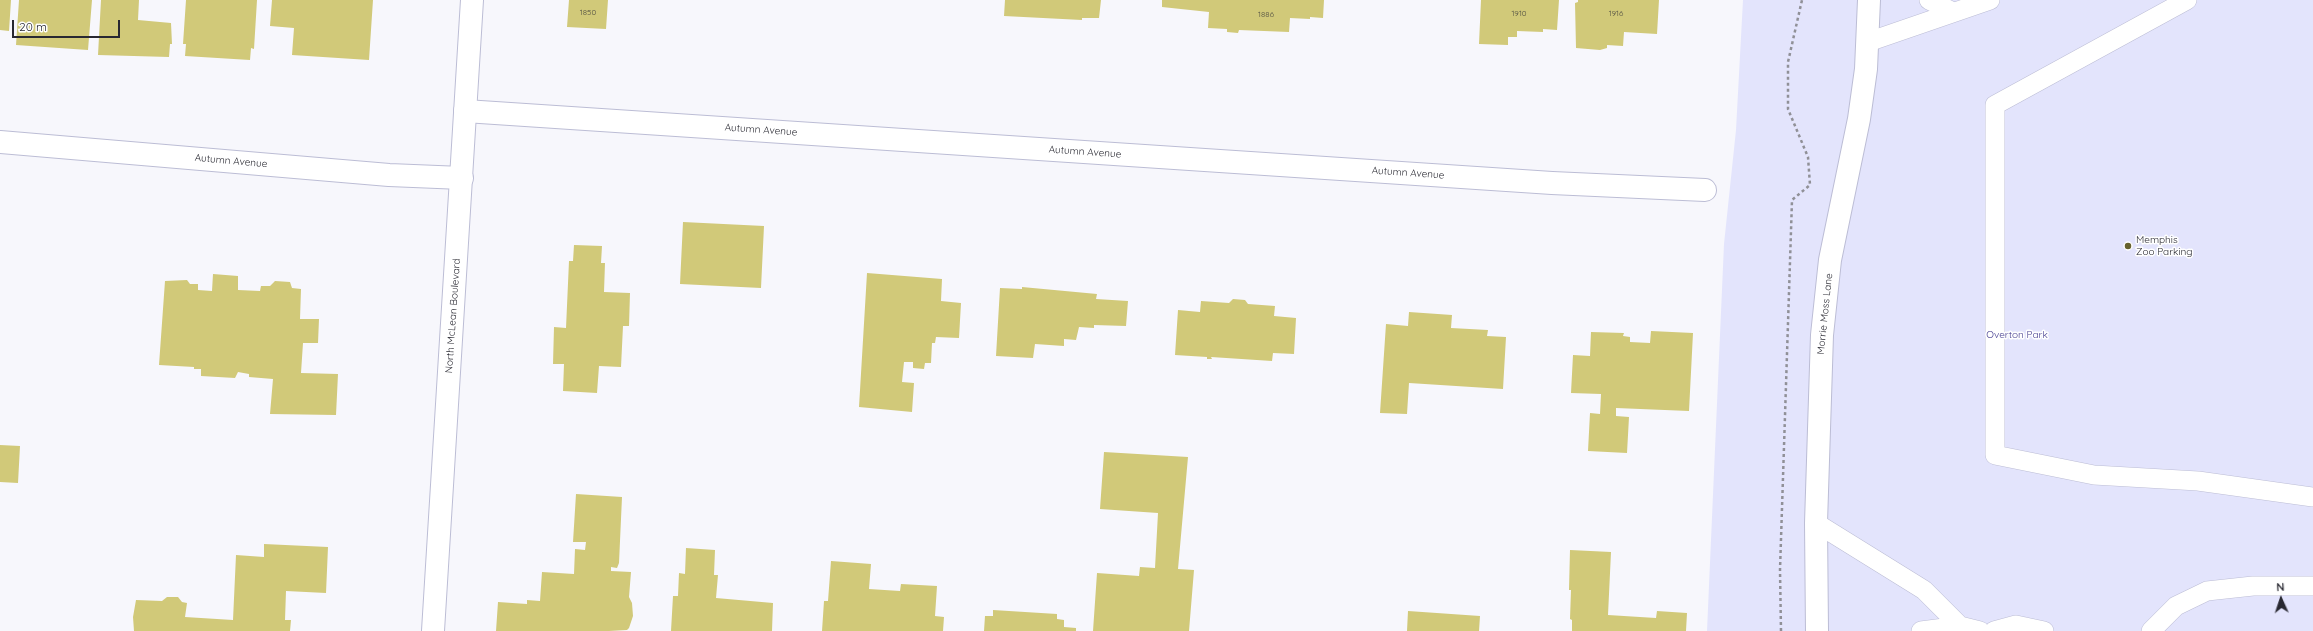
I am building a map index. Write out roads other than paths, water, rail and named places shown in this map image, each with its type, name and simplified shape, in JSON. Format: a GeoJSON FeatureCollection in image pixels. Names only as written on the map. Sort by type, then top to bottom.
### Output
{"type":"FeatureCollection","features":[{"type":"Feature","properties":{"kind":"street","name":"North McLean Boulevard"},"geometry":{"type":"LineString","coordinates":[[433,631],[472,0]]}},
{"type":"Feature","properties":{"kind":"street","name":"Morrie Moss Lane"},"geometry":{"type":"LineString","coordinates":[[1817,631],[1816,523],[1818,400],[1822,328],[1830,260],[1859,119],[1868,42],[1868,0]]}},
{"type":"Feature","properties":{"kind":"street","name":"Autumn Avenue"},"geometry":{"type":"LineString","coordinates":[[465,111],[1544,182],[1705,190]]}},
{"type":"Feature","properties":{"kind":"street","name":"Autumn Avenue"},"geometry":{"type":"LineString","coordinates":[[0,142],[389,175],[462,178]]}},
{"type":"Feature","properties":{"kind":"lane"},"geometry":{"type":"LineString","coordinates":[[1929,0],[1953,12]]}},
{"type":"Feature","properties":{"kind":"lane"},"geometry":{"type":"LineString","coordinates":[[1868,42],[1990,0]]}},
{"type":"Feature","properties":{"kind":"lane"},"geometry":{"type":"LineString","coordinates":[[2187,0],[1995,105],[1995,455],[2094,475],[2198,481],[2313,497]]}},
{"type":"Feature","properties":{"kind":"lane"},"geometry":{"type":"LineString","coordinates":[[1816,523],[1924,590],[1960,626]]}},
{"type":"Feature","properties":{"kind":"lane"},"geometry":{"type":"LineString","coordinates":[[2151,631],[2176,606],[2207,591],[2307,586]]}},
{"type":"Feature","properties":{"kind":"lane"},"geometry":{"type":"LineString","coordinates":[[1994,631],[2016,625],[2044,631]]}},
{"type":"Feature","properties":{"kind":"lane"},"geometry":{"type":"LineString","coordinates":[[1921,631],[1960,626],[1980,631]]}},
{"type":"Feature","properties":{"kind":"place","name":"Memphis Zoo Parking"},"geometry":{"type":"Point","coordinates":[2128,246]}},
{"type":"Feature","properties":{"kind":"park label","name":"Overton Park"},"geometry":{"type":"Point","coordinates":[2017,335]}}]}
